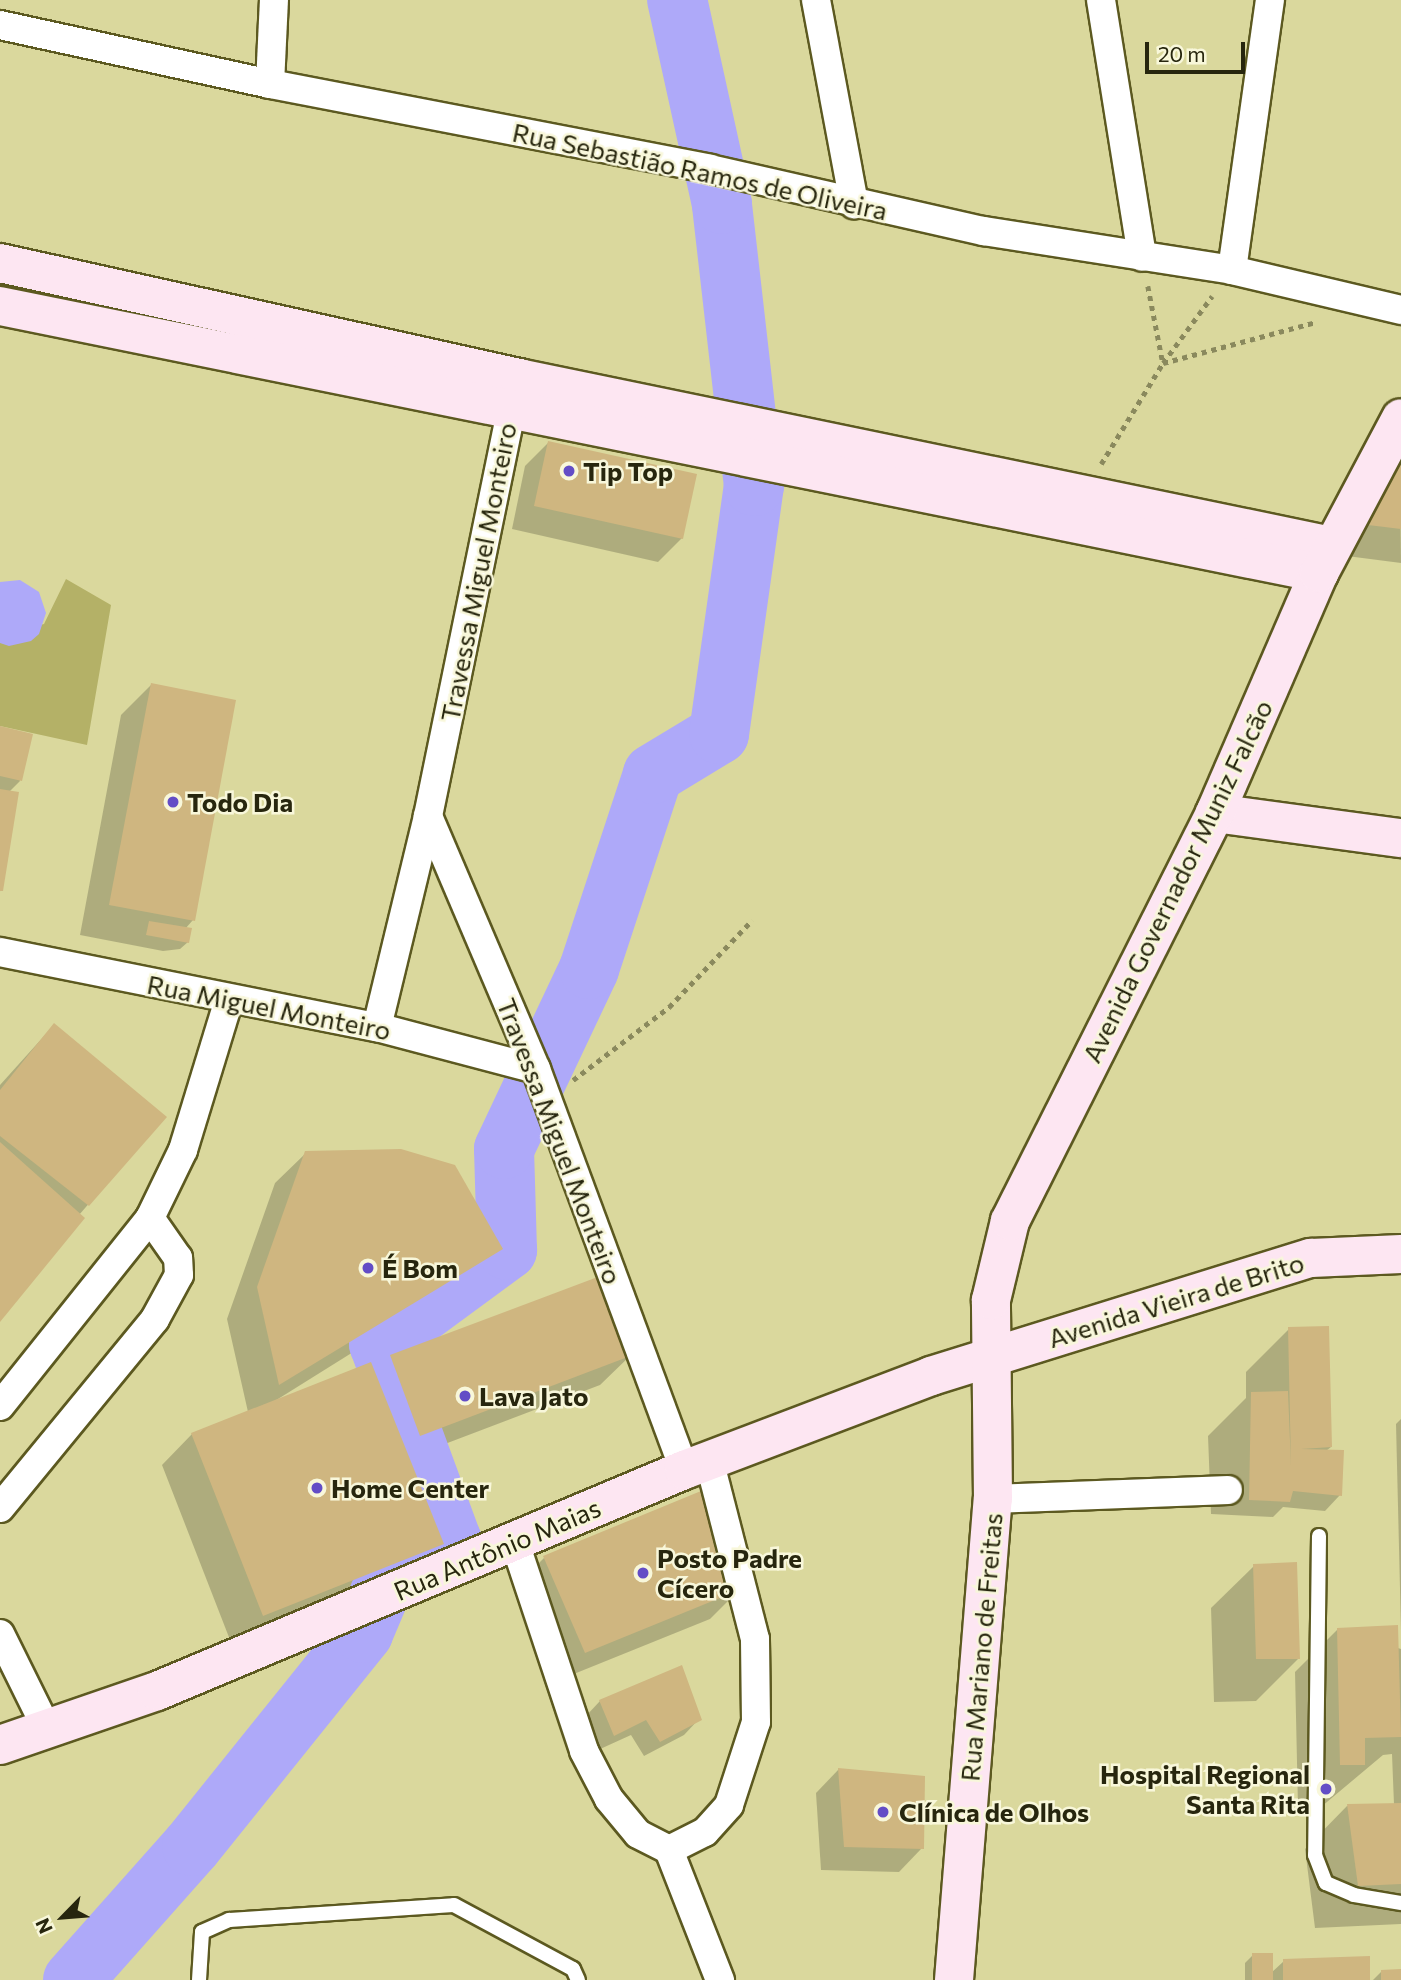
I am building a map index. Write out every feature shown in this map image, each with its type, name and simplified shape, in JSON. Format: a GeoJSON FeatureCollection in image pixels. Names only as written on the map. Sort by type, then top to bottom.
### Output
{"type":"FeatureCollection","features":[{"type":"Feature","properties":{"kind":"street"},"geometry":{"type":"LineString","coordinates":[[270,84],[274,0]]}},
{"type":"Feature","properties":{"kind":"street"},"geometry":{"type":"LineString","coordinates":[[816,0],[854,204]]}},
{"type":"Feature","properties":{"kind":"street"},"geometry":{"type":"LineString","coordinates":[[1101,0],[1142,257]]}},
{"type":"Feature","properties":{"kind":"street"},"geometry":{"type":"LineString","coordinates":[[1232,270],[1269,0]]}},
{"type":"Feature","properties":{"kind":"street","name":"Rua Sebastião Ramos de Oliveira"},"geometry":{"type":"LineString","coordinates":[[0,25],[270,84],[719,171],[854,204],[1142,257],[1232,270],[1401,310]]}},
{"type":"Feature","properties":{"kind":"street"},"geometry":{"type":"LineString","coordinates":[[0,263],[515,394]]}},
{"type":"Feature","properties":{"kind":"street"},"geometry":{"type":"LineString","coordinates":[[0,306],[515,394],[1326,559]]}},
{"type":"Feature","properties":{"kind":"street","name":"Travessa Miguel Monteiro"},"geometry":{"type":"LineString","coordinates":[[377,1027],[428,816],[515,394]]}},
{"type":"Feature","properties":{"kind":"street","name":"Avenida Governador Muniz Falcão"},"geometry":{"type":"LineString","coordinates":[[995,1355],[991,1300],[1010,1221],[1215,813],[1326,559],[1392,456],[1401,418]]}},
{"type":"Feature","properties":{"kind":"street"},"geometry":{"type":"LineString","coordinates":[[760,445],[1082,494],[1326,559]]}},
{"type":"Feature","properties":{"kind":"street"},"geometry":{"type":"LineString","coordinates":[[1215,813],[1401,838]]}},
{"type":"Feature","properties":{"kind":"street","name":"Travessa Miguel Monteiro"},"geometry":{"type":"LineString","coordinates":[[428,816],[541,1083],[697,1465],[755,1639],[756,1721],[729,1805],[705,1832],[669,1850]]}},
{"type":"Feature","properties":{"kind":"street","name":"Rua Miguel Monteiro"},"geometry":{"type":"LineString","coordinates":[[5,961],[377,1027],[541,1083]]}},
{"type":"Feature","properties":{"kind":"street"},"geometry":{"type":"LineString","coordinates":[[0,1406],[150,1218],[183,1150],[229,1000]]}},
{"type":"Feature","properties":{"kind":"street"},"geometry":{"type":"LineString","coordinates":[[0,1508],[155,1319],[179,1275],[178,1258],[150,1218]]}},
{"type":"Feature","properties":{"kind":"street","name":"Avenida Vieira de Brito"},"geometry":{"type":"LineString","coordinates":[[995,1355],[1311,1258],[1401,1254]]}},
{"type":"Feature","properties":{"kind":"street","name":"Rua Antônio Maias"},"geometry":{"type":"LineString","coordinates":[[0,1745],[157,1691],[697,1465],[995,1355]]}},
{"type":"Feature","properties":{"kind":"street","name":"Rua Mariano de Freitas"},"geometry":{"type":"LineString","coordinates":[[954,1980],[993,1499],[995,1355]]}},
{"type":"Feature","properties":{"kind":"street"},"geometry":{"type":"LineString","coordinates":[[993,1499],[1228,1490]]}},
{"type":"Feature","properties":{"kind":"street"},"geometry":{"type":"LineString","coordinates":[[515,1543],[590,1763],[609,1799],[638,1834],[669,1850],[720,1980]]}},
{"type":"Feature","properties":{"kind":"street"},"geometry":{"type":"LineString","coordinates":[[0,1634],[46,1727]]}},
{"type":"Feature","properties":{"kind":"lane"},"geometry":{"type":"LineString","coordinates":[[1319,1536],[1315,1855],[1326,1883],[1354,1895],[1401,1903]]}},
{"type":"Feature","properties":{"kind":"lane"},"geometry":{"type":"LineString","coordinates":[[199,1980],[202,1932],[229,1920],[454,1905],[573,1969],[578,1980]]}},
{"type":"Feature","properties":{"kind":"path"},"geometry":{"type":"LineString","coordinates":[[1142,257],[1163,363]]}},
{"type":"Feature","properties":{"kind":"path"},"geometry":{"type":"LineString","coordinates":[[1082,494],[1163,363],[1232,270]]}},
{"type":"Feature","properties":{"kind":"path"},"geometry":{"type":"LineString","coordinates":[[1163,363],[1324,320]]}},
{"type":"Feature","properties":{"kind":"path"},"geometry":{"type":"LineString","coordinates":[[541,1083],[669,1007],[752,920]]}},
{"type":"Feature","properties":{"kind":"shaded area"},"geometry":{"type":"Polygon","coordinates":[[[66,579],[111,605],[87,745],[0,726],[0,636],[44,624],[66,579]]]}},
{"type":"Feature","properties":{"kind":"shaded area"},"geometry":{"type":"Polygon","coordinates":[[[20,580],[39,592],[46,613],[39,634],[31,641],[9,646],[0,643],[0,582],[20,580]]]}},
{"type":"Feature","properties":{"kind":"building"},"geometry":{"type":"Polygon","coordinates":[[[548,441],[697,474],[683,539],[534,506],[548,441]]]}},
{"type":"Feature","properties":{"kind":"building"},"geometry":{"type":"Polygon","coordinates":[[[1401,463],[1401,529],[1368,525],[1401,463]]]}},
{"type":"Feature","properties":{"kind":"building","name":"Todo Dia"},"geometry":{"type":"Polygon","coordinates":[[[151,683],[236,700],[195,921],[109,905],[151,683]]]}},
{"type":"Feature","properties":{"kind":"building"},"geometry":{"type":"Polygon","coordinates":[[[0,726],[33,734],[22,781],[0,776],[0,726]]]}},
{"type":"Feature","properties":{"kind":"building"},"geometry":{"type":"Polygon","coordinates":[[[0,789],[19,792],[3,891],[0,891],[0,789]]]}},
{"type":"Feature","properties":{"kind":"building"},"geometry":{"type":"Polygon","coordinates":[[[149,921],[192,928],[189,943],[146,935],[149,921]]]}},
{"type":"Feature","properties":{"kind":"building"},"geometry":{"type":"Polygon","coordinates":[[[54,1023],[167,1117],[89,1206],[0,1136],[0,1090],[54,1023]]]}},
{"type":"Feature","properties":{"kind":"building"},"geometry":{"type":"Polygon","coordinates":[[[0,1142],[85,1218],[0,1322],[0,1142]]]}},
{"type":"Feature","properties":{"kind":"building","name":"É Bom"},"geometry":{"type":"Polygon","coordinates":[[[401,1149],[455,1165],[503,1249],[279,1385],[257,1287],[305,1151],[401,1149]]]}},
{"type":"Feature","properties":{"kind":"building","name":"Lava Jato"},"geometry":{"type":"Polygon","coordinates":[[[603,1275],[633,1355],[420,1436],[390,1355],[603,1275]]]}},
{"type":"Feature","properties":{"kind":"building"},"geometry":{"type":"Polygon","coordinates":[[[1329,1326],[1332,1447],[1301,1449],[1344,1450],[1342,1496],[1293,1491],[1290,1502],[1249,1500],[1251,1392],[1288,1391],[1291,1466],[1288,1327],[1329,1326]]]}},
{"type":"Feature","properties":{"kind":"building","name":"Home Center"},"geometry":{"type":"Polygon","coordinates":[[[371,1362],[444,1544],[263,1616],[191,1433],[371,1362]]]}},
{"type":"Feature","properties":{"kind":"building","name":"Posto Padre Cícero"},"geometry":{"type":"Polygon","coordinates":[[[701,1491],[742,1589],[585,1653],[543,1556],[701,1491]]]}},
{"type":"Feature","properties":{"kind":"building"},"geometry":{"type":"Polygon","coordinates":[[[1297,1562],[1300,1659],[1256,1659],[1253,1564],[1297,1562]]]}},
{"type":"Feature","properties":{"kind":"building"},"geometry":{"type":"Polygon","coordinates":[[[1398,1625],[1401,1737],[1365,1738],[1365,1765],[1340,1765],[1337,1628],[1398,1625]]]}},
{"type":"Feature","properties":{"kind":"building"},"geometry":{"type":"Polygon","coordinates":[[[682,1665],[702,1720],[660,1742],[646,1720],[614,1736],[599,1700],[682,1665]]]}},
{"type":"Feature","properties":{"kind":"building","name":"Clínica de Olhos"},"geometry":{"type":"Polygon","coordinates":[[[838,1768],[925,1776],[924,1849],[844,1847],[838,1768]]]}},
{"type":"Feature","properties":{"kind":"building"},"geometry":{"type":"Polygon","coordinates":[[[1401,1803],[1401,1884],[1358,1886],[1347,1804],[1401,1803]]]}},
{"type":"Feature","properties":{"kind":"building"},"geometry":{"type":"Polygon","coordinates":[[[1252,1953],[1273,1953],[1273,1980],[1252,1980],[1252,1953]]]}},
{"type":"Feature","properties":{"kind":"building"},"geometry":{"type":"Polygon","coordinates":[[[1370,1956],[1370,1980],[1283,1980],[1283,1959],[1370,1956]]]}},
{"type":"Feature","properties":{"kind":"building"},"geometry":{"type":"Polygon","coordinates":[[[1401,1969],[1401,1980],[1381,1980],[1381,1970],[1401,1969]]]}},
{"type":"Feature","properties":{"kind":"waterway"},"geometry":{"type":"LineString","coordinates":[[73,1980],[192,1846],[363,1633],[385,1581],[452,1542],[379,1344],[507,1250],[504,1149],[589,969],[653,774],[719,734],[754,486],[722,204],[677,0]]}},
{"type":"Feature","properties":{"kind":"place","name":"Tip Top"},"geometry":{"type":"Point","coordinates":[569,471]}},
{"type":"Feature","properties":{"kind":"place","name":"Todo Dia"},"geometry":{"type":"Point","coordinates":[173,802]}},
{"type":"Feature","properties":{"kind":"place","name":"É Bom"},"geometry":{"type":"Point","coordinates":[368,1268]}},
{"type":"Feature","properties":{"kind":"place","name":"Lava Jato"},"geometry":{"type":"Point","coordinates":[465,1396]}},
{"type":"Feature","properties":{"kind":"place","name":"Home Center"},"geometry":{"type":"Point","coordinates":[317,1488]}},
{"type":"Feature","properties":{"kind":"place","name":"Posto Padre Cícero"},"geometry":{"type":"Point","coordinates":[643,1573]}},
{"type":"Feature","properties":{"kind":"place","name":"Hospital Regional Santa Rita"},"geometry":{"type":"Point","coordinates":[1326,1789]}},
{"type":"Feature","properties":{"kind":"place","name":"Clínica de Olhos"},"geometry":{"type":"Point","coordinates":[883,1812]}}]}
